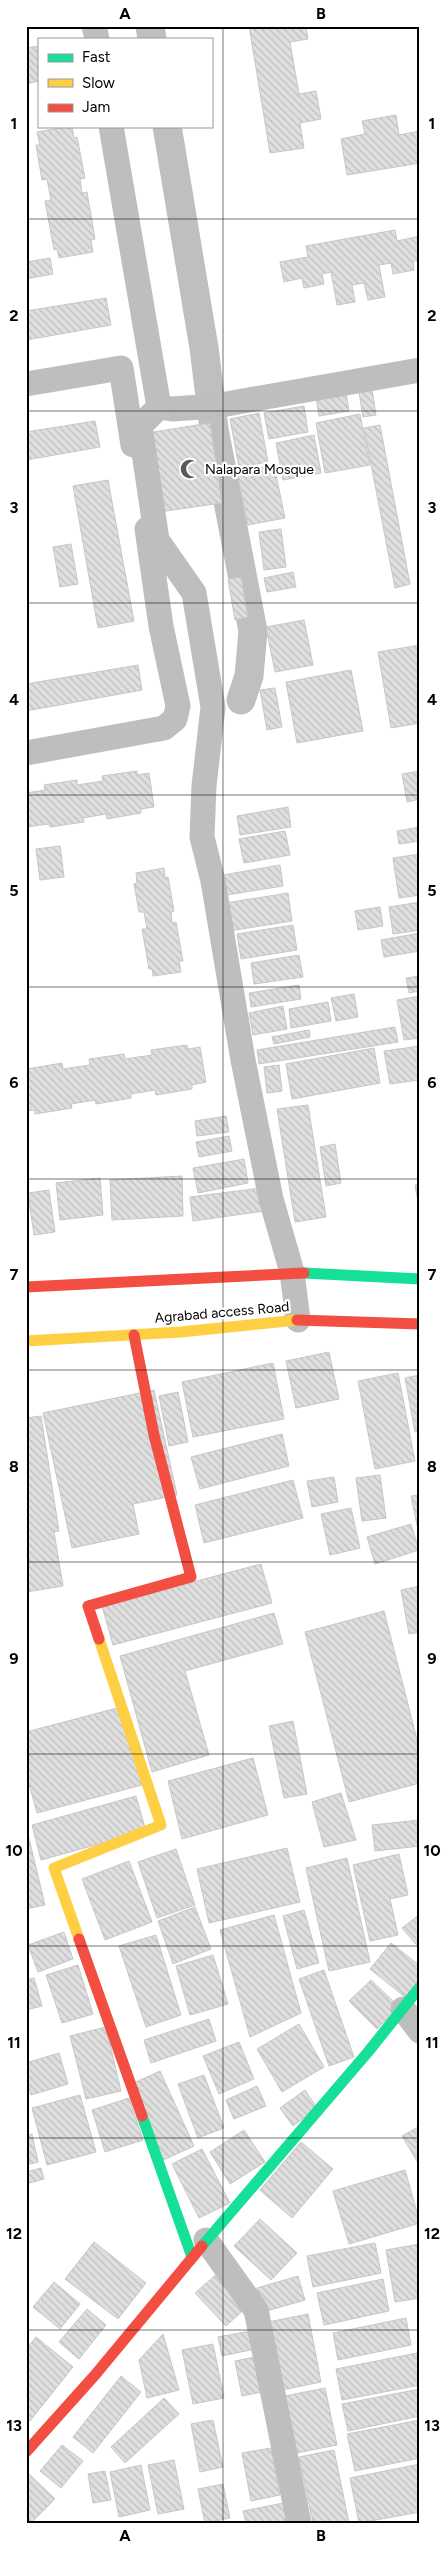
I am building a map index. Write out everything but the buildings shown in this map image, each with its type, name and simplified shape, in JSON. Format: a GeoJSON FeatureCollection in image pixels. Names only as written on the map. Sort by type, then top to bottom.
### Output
{"type":"FeatureCollection","features":[{"type":"Feature","properties":{"kind":"main road"},"geometry":{"type":"LineString","coordinates":[[26,1287],[292,1272],[420,1279]]}},
{"type":"Feature","properties":{"kind":"main road","name":"Agrabad access Road"},"geometry":{"type":"LineString","coordinates":[[26,1341],[134,1335],[298,1320],[420,1324]]}},
{"type":"Feature","properties":{"kind":"main road"},"geometry":{"type":"LineString","coordinates":[[134,1335],[154,1435],[191,1577],[88,1606],[161,1825],[54,1868],[199,2248]]}},
{"type":"Feature","properties":{"kind":"main road"},"geometry":{"type":"LineString","coordinates":[[26,2452],[54,2424],[199,2248],[420,1988]]}},
{"type":"Feature","properties":{"kind":"street"},"geometry":{"type":"LineString","coordinates":[[111,128],[156,398],[165,408]]}},
{"type":"Feature","properties":{"kind":"street"},"geometry":{"type":"LineString","coordinates":[[26,384],[121,368],[162,626],[178,706],[175,719],[164,728],[26,752]]}},
{"type":"Feature","properties":{"kind":"street"},"geometry":{"type":"LineString","coordinates":[[298,1320],[292,1272],[271,1199],[243,1060],[213,882],[202,837],[204,786],[213,707],[194,593],[157,540],[140,426],[165,408],[215,406],[420,370]]}},
{"type":"Feature","properties":{"kind":"street"},"geometry":{"type":"LineString","coordinates":[[403,2010],[420,2031]]}},
{"type":"Feature","properties":{"kind":"street"},"geometry":{"type":"LineString","coordinates":[[199,2248],[256,2310],[299,2523]]}},
{"type":"Feature","properties":{"kind":"waterway"},"geometry":{"type":"LineString","coordinates":[[150,26],[152,38]]}},
{"type":"Feature","properties":{"kind":"waterway"},"geometry":{"type":"LineString","coordinates":[[167,128],[204,348],[214,429],[253,631],[249,676],[241,700]]}},
{"type":"Feature","properties":{"kind":"traffic: fast"},"geometry":{"type":"LineString","coordinates":[[304,1273],[420,1279]]}},
{"type":"Feature","properties":{"kind":"traffic: fast"},"geometry":{"type":"LineString","coordinates":[[202,2246],[368,2052],[420,1987]]}},
{"type":"Feature","properties":{"kind":"traffic: fast"},"geometry":{"type":"LineString","coordinates":[[142,2116],[192,2257]]}},
{"type":"Feature","properties":{"kind":"traffic: slow"},"geometry":{"type":"LineString","coordinates":[[26,1341],[181,1332],[297,1320]]}},
{"type":"Feature","properties":{"kind":"traffic: slow"},"geometry":{"type":"LineString","coordinates":[[79,1939],[54,1868],[161,1825],[99,1639]]}},
{"type":"Feature","properties":{"kind":"traffic: jam"},"geometry":{"type":"LineString","coordinates":[[26,1287],[304,1273]]}},
{"type":"Feature","properties":{"kind":"traffic: jam"},"geometry":{"type":"LineString","coordinates":[[297,1320],[420,1324]]}},
{"type":"Feature","properties":{"kind":"traffic: jam"},"geometry":{"type":"LineString","coordinates":[[99,1639],[88,1606],[191,1577],[154,1435],[134,1335]]}},
{"type":"Feature","properties":{"kind":"traffic: jam"},"geometry":{"type":"LineString","coordinates":[[79,1939],[142,2116]]}},
{"type":"Feature","properties":{"kind":"traffic: jam"},"geometry":{"type":"LineString","coordinates":[[26,2452],[95,2375],[202,2246]]}},
{"type":"Feature","properties":{"kind":"place","name":"Nalapara Mosque"},"geometry":{"type":"Point","coordinates":[190,469]}}]}
